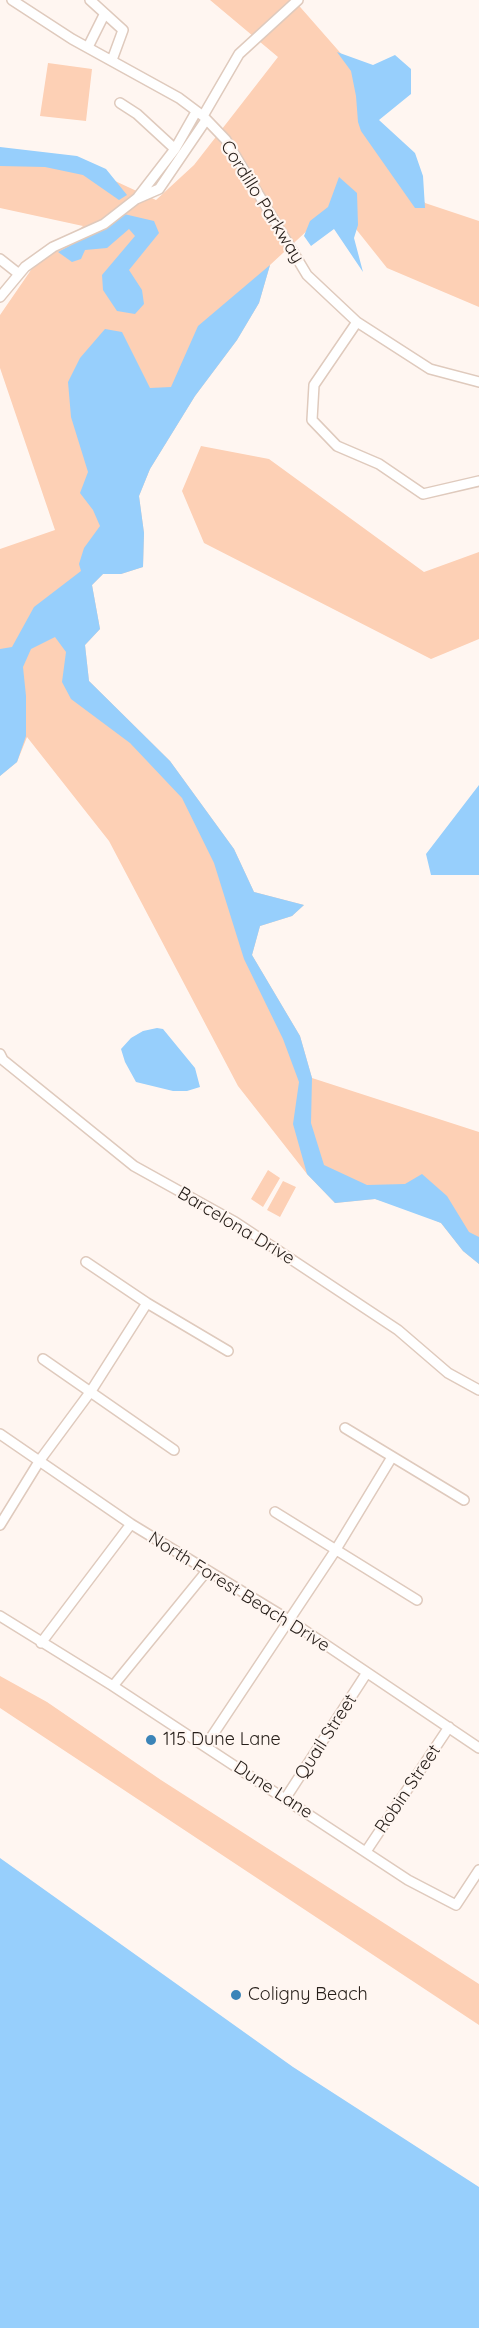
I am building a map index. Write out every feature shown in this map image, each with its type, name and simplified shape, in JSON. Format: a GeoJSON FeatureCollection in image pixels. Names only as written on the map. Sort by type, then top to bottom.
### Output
{"type":"FeatureCollection","features":[{"type":"Feature","properties":{"kind":"street","name":"Cordillo Parkway"},"geometry":{"type":"LineString","coordinates":[[12,0],[88,47],[179,98],[202,116],[226,140],[240,161],[307,275],[357,322],[430,369],[479,382]]}},
{"type":"Feature","properties":{"kind":"street"},"geometry":{"type":"LineString","coordinates":[[90,0],[123,30],[112,60]]}},
{"type":"Feature","properties":{"kind":"street"},"geometry":{"type":"LineString","coordinates":[[0,297],[19,274],[53,247],[104,224],[136,199],[159,189],[238,54],[298,0]]}},
{"type":"Feature","properties":{"kind":"street"},"geometry":{"type":"LineString","coordinates":[[88,47],[104,15]]}},
{"type":"Feature","properties":{"kind":"street"},"geometry":{"type":"LineString","coordinates":[[120,103],[137,114],[175,148]]}},
{"type":"Feature","properties":{"kind":"street"},"geometry":{"type":"LineString","coordinates":[[136,199],[202,116]]}},
{"type":"Feature","properties":{"kind":"street"},"geometry":{"type":"LineString","coordinates":[[0,259],[19,274]]}},
{"type":"Feature","properties":{"kind":"street"},"geometry":{"type":"LineString","coordinates":[[357,322],[314,385],[312,420],[337,446],[379,464],[423,494],[479,481]]}},
{"type":"Feature","properties":{"kind":"street","name":"Barcelona Drive"},"geometry":{"type":"LineString","coordinates":[[0,1054],[3,1059],[134,1166],[235,1222],[398,1330],[448,1373],[479,1390]]}},
{"type":"Feature","properties":{"kind":"street"},"geometry":{"type":"LineString","coordinates":[[86,1262],[147,1303],[228,1351]]}},
{"type":"Feature","properties":{"kind":"street"},"geometry":{"type":"LineString","coordinates":[[0,1525],[40,1460],[91,1391],[147,1303]]}},
{"type":"Feature","properties":{"kind":"street"},"geometry":{"type":"LineString","coordinates":[[44,1359],[174,1450]]}},
{"type":"Feature","properties":{"kind":"street"},"geometry":{"type":"LineString","coordinates":[[345,1428],[464,1500]]}},
{"type":"Feature","properties":{"kind":"street","name":"North Forest Beach Drive"},"geometry":{"type":"LineString","coordinates":[[0,1434],[131,1524],[206,1572],[289,1620],[479,1748]]}},
{"type":"Feature","properties":{"kind":"street"},"geometry":{"type":"LineString","coordinates":[[206,1745],[335,1551],[392,1457]]}},
{"type":"Feature","properties":{"kind":"street"},"geometry":{"type":"LineString","coordinates":[[275,1512],[417,1600]]}},
{"type":"Feature","properties":{"kind":"street"},"geometry":{"type":"LineString","coordinates":[[41,1643],[131,1524]]}},
{"type":"Feature","properties":{"kind":"street"},"geometry":{"type":"LineString","coordinates":[[113,1686],[206,1572]]}},
{"type":"Feature","properties":{"kind":"street","name":"Dune Lane"},"geometry":{"type":"LineString","coordinates":[[0,1616],[206,1745],[285,1799],[367,1850],[408,1880],[456,1905],[479,1870]]}},
{"type":"Feature","properties":{"kind":"street","name":"Quail Street"},"geometry":{"type":"LineString","coordinates":[[285,1799],[366,1674]]}},
{"type":"Feature","properties":{"kind":"street","name":"Robin Street"},"geometry":{"type":"LineString","coordinates":[[367,1850],[449,1727]]}},
{"type":"Feature","properties":{"kind":"shaded area"},"geometry":{"type":"Polygon","coordinates":[[[210,0],[294,0],[380,98],[372,127],[425,203],[479,221],[479,307],[387,268],[336,204],[270,265],[259,303],[237,340],[195,396],[150,469],[139,496],[144,533],[143,567],[121,574],[103,574],[92,585],[100,629],[85,645],[89,681],[170,761],[234,849],[254,892],[304,905],[292,916],[260,926],[252,955],[300,1036],[312,1078],[479,1132],[479,1264],[463,1251],[441,1223],[409,1209],[375,1199],[335,1203],[307,1174],[238,1086],[109,841],[27,737],[17,762],[0,776],[0,549],[55,530],[0,368],[0,315],[31,270],[83,226],[0,208],[0,158],[100,174],[156,200],[194,165],[278,57],[210,0]]]}},
{"type":"Feature","properties":{"kind":"shaded area"},"geometry":{"type":"Polygon","coordinates":[[[48,63],[92,69],[86,121],[40,116],[48,63]]]}},
{"type":"Feature","properties":{"kind":"shaded area"},"geometry":{"type":"Polygon","coordinates":[[[201,446],[269,459],[424,572],[479,552],[479,639],[431,659],[204,543],[182,491],[201,446]]]}},
{"type":"Feature","properties":{"kind":"shaded area"},"geometry":{"type":"Polygon","coordinates":[[[268,1170],[280,1178],[263,1207],[251,1199],[268,1170]]]}},
{"type":"Feature","properties":{"kind":"shaded area"},"geometry":{"type":"Polygon","coordinates":[[[283,1181],[296,1187],[280,1217],[267,1210],[283,1181]]]}},
{"type":"Feature","properties":{"kind":"shaded area"},"geometry":{"type":"Polygon","coordinates":[[[0,1676],[47,1702],[161,1780],[479,1984],[479,2025],[0,1708],[0,1676]]]}},
{"type":"Feature","properties":{"kind":"water"},"geometry":{"type":"Polygon","coordinates":[[[337,52],[373,65],[395,55],[411,69],[411,94],[379,120],[415,153],[423,176],[425,208],[415,208],[361,131],[351,71],[337,52]]]}},
{"type":"Feature","properties":{"kind":"water"},"geometry":{"type":"Polygon","coordinates":[[[0,147],[77,156],[106,169],[127,195],[119,200],[83,175],[45,167],[0,166],[0,147]]]}},
{"type":"Feature","properties":{"kind":"water"},"geometry":{"type":"Polygon","coordinates":[[[339,177],[357,193],[358,225],[354,238],[363,272],[334,229],[311,246],[304,236],[310,221],[328,207],[339,177]]]}},
{"type":"Feature","properties":{"kind":"water"},"geometry":{"type":"Polygon","coordinates":[[[124,214],[154,221],[159,233],[129,270],[142,290],[144,304],[135,314],[117,311],[103,290],[102,275],[135,236],[129,229],[107,248],[85,250],[81,259],[72,262],[58,252],[104,228],[124,214]]]}},
{"type":"Feature","properties":{"kind":"water"},"geometry":{"type":"Polygon","coordinates":[[[270,265],[259,303],[237,340],[195,396],[150,469],[139,496],[144,533],[143,567],[121,574],[103,574],[92,585],[100,629],[85,645],[89,681],[170,761],[234,849],[254,892],[304,905],[292,916],[260,926],[252,955],[300,1036],[312,1078],[311,1123],[324,1165],[367,1185],[405,1184],[422,1174],[447,1196],[469,1232],[479,1237],[479,1264],[463,1251],[441,1223],[375,1199],[335,1203],[307,1174],[293,1124],[299,1082],[283,1039],[244,959],[214,863],[182,798],[130,743],[71,699],[62,682],[66,652],[55,637],[31,649],[23,667],[26,736],[17,762],[0,776],[0,649],[12,647],[34,607],[81,571],[79,564],[84,548],[100,526],[93,510],[80,493],[88,472],[71,417],[68,382],[80,358],[105,329],[122,332],[150,388],[171,387],[198,326],[270,265]]]}},
{"type":"Feature","properties":{"kind":"water"},"geometry":{"type":"Polygon","coordinates":[[[479,785],[479,875],[431,875],[426,854],[479,785]]]}},
{"type":"Feature","properties":{"kind":"water"},"geometry":{"type":"Polygon","coordinates":[[[163,1029],[195,1068],[200,1087],[187,1091],[173,1091],[136,1082],[121,1049],[131,1038],[143,1031],[163,1029]]]}},
{"type":"Feature","properties":{"kind":"water"},"geometry":{"type":"Polygon","coordinates":[[[0,1858],[293,2067],[479,2187],[479,2328],[0,2328],[0,1858]]]}},
{"type":"Feature","properties":{"kind":"place","name":"115 Dune Lane"},"geometry":{"type":"Point","coordinates":[151,1740]}},
{"type":"Feature","properties":{"kind":"place","name":"Coligny Beach"},"geometry":{"type":"Point","coordinates":[236,1995]}}]}
